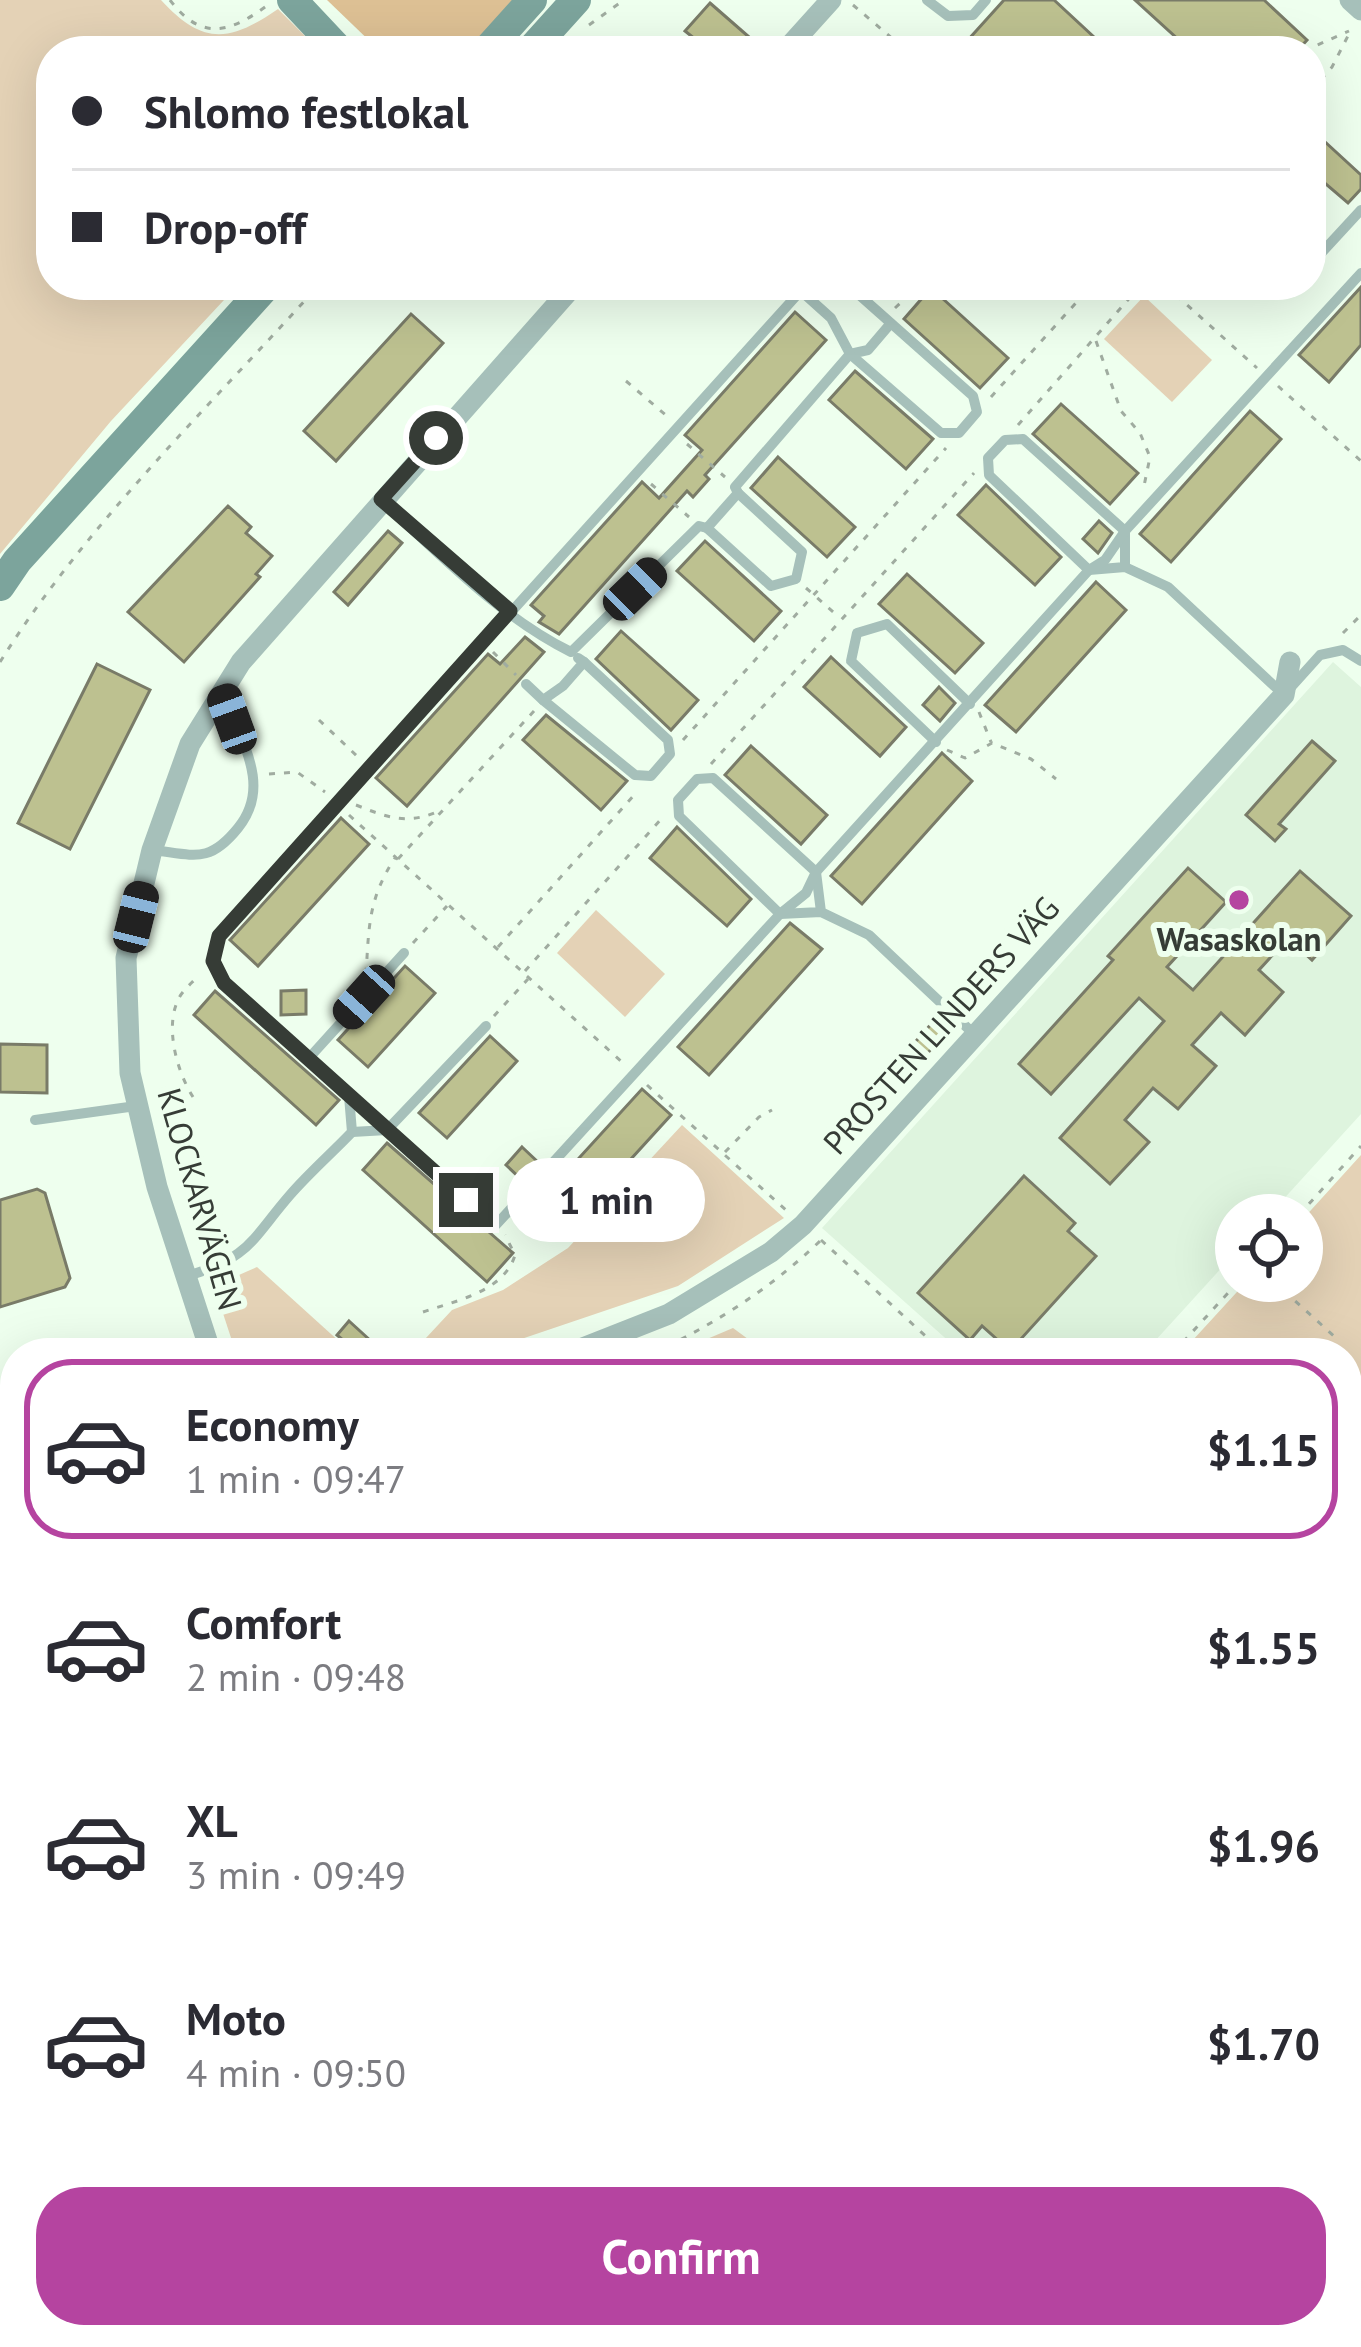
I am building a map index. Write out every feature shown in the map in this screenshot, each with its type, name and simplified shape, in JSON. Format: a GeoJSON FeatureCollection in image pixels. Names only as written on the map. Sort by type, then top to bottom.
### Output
{"type":"FeatureCollection","features":[{"type":"Feature","properties":{"kind":"main road"},"geometry":{"type":"LineString","coordinates":[[500,36],[532,0]]}},
{"type":"Feature","properties":{"kind":"main road"},"geometry":{"type":"LineString","coordinates":[[282,2],[326,36]]}},
{"type":"Feature","properties":{"kind":"main road"},"geometry":{"type":"LineString","coordinates":[[550,36],[579,15]]}},
{"type":"Feature","properties":{"kind":"main road"},"geometry":{"type":"LineString","coordinates":[[0,586],[16,561],[253,300]]}},
{"type":"Feature","properties":{"kind":"street"},"geometry":{"type":"LineString","coordinates":[[1350,0],[1361,10]]}},
{"type":"Feature","properties":{"kind":"street"},"geometry":{"type":"LineString","coordinates":[[802,36],[841,2]]}},
{"type":"Feature","properties":{"kind":"street","name":"KLOCKARVÄGEN"},"geometry":{"type":"LineString","coordinates":[[206,1338],[157,1187],[136,1106],[127,1034],[126,958],[152,850],[190,745],[221,689],[381,499],[560,300]]}},
{"type":"Feature","properties":{"kind":"street"},"geometry":{"type":"LineString","coordinates":[[1284,695],[1290,662]]}},
{"type":"Feature","properties":{"kind":"street","name":"PROSTEN LINDERS VÄG"},"geometry":{"type":"LineString","coordinates":[[608,1338],[669,1314],[771,1252],[803,1226],[1284,695]]}},
{"type":"Feature","properties":{"kind":"lane"},"geometry":{"type":"LineString","coordinates":[[927,0],[948,16],[973,15],[986,0]]}},
{"type":"Feature","properties":{"kind":"lane"},"geometry":{"type":"LineString","coordinates":[[1326,248],[1361,210]]}},
{"type":"Feature","properties":{"kind":"lane"},"geometry":{"type":"LineString","coordinates":[[791,300],[219,936],[213,961],[224,983],[495,1226],[781,914],[806,893],[816,872],[1089,570],[1105,560],[1125,531],[1361,273]]}},
{"type":"Feature","properties":{"kind":"lane"},"geometry":{"type":"LineString","coordinates":[[815,300],[831,318],[850,354],[940,433],[959,433],[977,412],[973,396],[865,300]]}},
{"type":"Feature","properties":{"kind":"lane"},"geometry":{"type":"LineString","coordinates":[[703,527],[771,586],[796,579],[802,551],[735,487],[850,354],[868,350],[888,321]]}},
{"type":"Feature","properties":{"kind":"lane"},"geometry":{"type":"LineString","coordinates":[[1125,567],[1125,531],[1023,439],[1005,440],[988,458],[989,475],[1089,570],[1125,567],[1168,587],[1284,695],[1320,655],[1343,650],[1361,661]]}},
{"type":"Feature","properties":{"kind":"lane"},"geometry":{"type":"LineString","coordinates":[[571,652],[738,494]]}},
{"type":"Feature","properties":{"kind":"lane"},"geometry":{"type":"LineString","coordinates":[[381,499],[548,642],[584,662],[668,740],[670,754],[651,776],[635,775],[526,684]]}},
{"type":"Feature","properties":{"kind":"lane"},"geometry":{"type":"LineString","coordinates":[[935,742],[851,661],[857,633],[886,624],[970,704]]}},
{"type":"Feature","properties":{"kind":"lane"},"geometry":{"type":"LineString","coordinates":[[543,700],[584,662]]}},
{"type":"Feature","properties":{"kind":"lane"},"geometry":{"type":"LineString","coordinates":[[152,850],[199,855],[218,850],[254,810],[254,782],[221,689]]}},
{"type":"Feature","properties":{"kind":"lane"},"geometry":{"type":"LineString","coordinates":[[821,912],[816,872],[713,778],[698,779],[678,800],[679,816],[781,914],[821,912],[869,935],[975,1035]]}},
{"type":"Feature","properties":{"kind":"lane"},"geometry":{"type":"LineString","coordinates":[[309,1058],[404,953]]}},
{"type":"Feature","properties":{"kind":"lane"},"geometry":{"type":"LineString","coordinates":[[187,1276],[223,1266],[240,1255],[352,1132],[387,1130],[486,1026]]}},
{"type":"Feature","properties":{"kind":"lane"},"geometry":{"type":"LineString","coordinates":[[350,1096],[352,1132]]}},
{"type":"Feature","properties":{"kind":"lane"},"geometry":{"type":"LineString","coordinates":[[35,1120],[136,1106]]}},
{"type":"Feature","properties":{"kind":"path"},"geometry":{"type":"LineString","coordinates":[[170,0],[188,19],[224,31],[282,2]]}},
{"type":"Feature","properties":{"kind":"path"},"geometry":{"type":"LineString","coordinates":[[579,15],[624,0]]}},
{"type":"Feature","properties":{"kind":"path"},"geometry":{"type":"LineString","coordinates":[[841,2],[887,36]]}},
{"type":"Feature","properties":{"kind":"path"},"geometry":{"type":"LineString","coordinates":[[1326,42],[1351,31],[1326,74]]}},
{"type":"Feature","properties":{"kind":"path"},"geometry":{"type":"LineString","coordinates":[[0,662],[34,606],[306,300]]}},
{"type":"Feature","properties":{"kind":"path"},"geometry":{"type":"LineString","coordinates":[[888,321],[907,300]]}},
{"type":"Feature","properties":{"kind":"path"},"geometry":{"type":"LineString","coordinates":[[977,412],[1078,300]]}},
{"type":"Feature","properties":{"kind":"path"},"geometry":{"type":"LineString","coordinates":[[1005,440],[1128,300]]}},
{"type":"Feature","properties":{"kind":"path"},"geometry":{"type":"LineString","coordinates":[[1095,337],[1121,411],[1140,433],[1150,457],[1138,517]]}},
{"type":"Feature","properties":{"kind":"path"},"geometry":{"type":"LineString","coordinates":[[670,754],[959,433]]}},
{"type":"Feature","properties":{"kind":"path"},"geometry":{"type":"LineString","coordinates":[[698,779],[988,458]]}},
{"type":"Feature","properties":{"kind":"path"},"geometry":{"type":"LineString","coordinates":[[638,472],[703,527]]}},
{"type":"Feature","properties":{"kind":"path"},"geometry":{"type":"LineString","coordinates":[[796,579],[842,620]]}},
{"type":"Feature","properties":{"kind":"path"},"geometry":{"type":"LineString","coordinates":[[484,644],[526,684]]}},
{"type":"Feature","properties":{"kind":"path"},"geometry":{"type":"LineString","coordinates":[[364,997],[376,886],[543,700]]}},
{"type":"Feature","properties":{"kind":"path"},"geometry":{"type":"LineString","coordinates":[[970,704],[985,718],[992,743]]}},
{"type":"Feature","properties":{"kind":"path"},"geometry":{"type":"LineString","coordinates":[[319,720],[368,767]]}},
{"type":"Feature","properties":{"kind":"path"},"geometry":{"type":"LineString","coordinates":[[935,742],[965,758],[992,743]]}},
{"type":"Feature","properties":{"kind":"path"},"geometry":{"type":"LineString","coordinates":[[992,743],[1031,759],[1056,779]]}},
{"type":"Feature","properties":{"kind":"path"},"geometry":{"type":"LineString","coordinates":[[254,782],[275,772],[297,772],[336,802],[803,1226]]}},
{"type":"Feature","properties":{"kind":"path"},"geometry":{"type":"LineString","coordinates":[[497,948],[651,776]]}},
{"type":"Feature","properties":{"kind":"path"},"geometry":{"type":"LineString","coordinates":[[524,973],[678,800]]}},
{"type":"Feature","properties":{"kind":"path"},"geometry":{"type":"LineString","coordinates":[[336,802],[390,819],[416,821],[442,810]]}},
{"type":"Feature","properties":{"kind":"path"},"geometry":{"type":"LineString","coordinates":[[404,953],[448,904]]}},
{"type":"Feature","properties":{"kind":"path"},"geometry":{"type":"LineString","coordinates":[[193,1097],[182,1080],[171,1022],[179,996],[213,961]]}},
{"type":"Feature","properties":{"kind":"path"},"geometry":{"type":"LineString","coordinates":[[486,1026],[529,978]]}},
{"type":"Feature","properties":{"kind":"path"},"geometry":{"type":"LineString","coordinates":[[724,1154],[759,1117],[772,1110]]}},
{"type":"Feature","properties":{"kind":"path"},"geometry":{"type":"LineString","coordinates":[[1318,1194],[1361,1146]]}},
{"type":"Feature","properties":{"kind":"path"},"geometry":{"type":"LineString","coordinates":[[423,1312],[484,1291],[512,1267],[515,1255],[508,1238],[495,1226]]}},
{"type":"Feature","properties":{"kind":"path"},"geometry":{"type":"LineString","coordinates":[[685,1338],[773,1285],[821,1240],[928,1338]]}},
{"type":"Feature","properties":{"kind":"path"},"geometry":{"type":"LineString","coordinates":[[1187,1338],[1219,1302]]}},
{"type":"Feature","properties":{"kind":"path"},"geometry":{"type":"LineString","coordinates":[[1296,1302],[1335,1337]]}},
{"type":"Feature","properties":{"kind":"shaded area"},"geometry":{"type":"Polygon","coordinates":[[[0,0],[161,0],[190,25],[217,34],[245,28],[278,9],[305,36],[36,36],[36,300],[224,300],[111,421],[0,554],[0,0]]]}},
{"type":"Feature","properties":{"kind":"shaded area"},"geometry":{"type":"Polygon","coordinates":[[[327,0],[519,0],[485,36],[364,36],[327,0]]]}},
{"type":"Feature","properties":{"kind":"shaded area"},"geometry":{"type":"Polygon","coordinates":[[[1140,300],[1148,300],[1212,360],[1172,402],[1104,339],[1140,300]]]}},
{"type":"Feature","properties":{"kind":"shaded area","name":"Wasaskolan"},"geometry":{"type":"Polygon","coordinates":[[[1333,662],[1361,687],[1361,1114],[1288,1194],[1215,1194],[1215,1275],[1158,1338],[945,1338],[822,1228],[1333,662]]]}},
{"type":"Feature","properties":{"kind":"shaded area"},"geometry":{"type":"Polygon","coordinates":[[[596,910],[665,974],[625,1017],[557,953],[596,910]]]}},
{"type":"Feature","properties":{"kind":"shaded area"},"geometry":{"type":"Polygon","coordinates":[[[682,1125],[784,1218],[678,1286],[524,1338],[426,1338],[452,1310],[503,1290],[568,1248],[682,1125]]]}},
{"type":"Feature","properties":{"kind":"shaded area"},"geometry":{"type":"Polygon","coordinates":[[[1361,1155],[1361,1338],[1195,1338],[1228,1302],[1323,1302],[1323,1197],[1361,1155]]]}},
{"type":"Feature","properties":{"kind":"shaded area"},"geometry":{"type":"Polygon","coordinates":[[[257,1267],[335,1338],[231,1338],[214,1286],[257,1267]]]}},
{"type":"Feature","properties":{"kind":"shaded area"},"geometry":{"type":"Polygon","coordinates":[[[733,1328],[747,1338],[709,1338],[733,1328]]]}},
{"type":"Feature","properties":{"kind":"building"},"geometry":{"type":"Polygon","coordinates":[[[1004,0],[1054,0],[1093,36],[972,36],[1004,0]]]}},
{"type":"Feature","properties":{"kind":"building"},"geometry":{"type":"Polygon","coordinates":[[[1135,0],[1264,0],[1303,36],[1175,36],[1135,0]]]}},
{"type":"Feature","properties":{"kind":"building"},"geometry":{"type":"Polygon","coordinates":[[[710,3],[748,36],[691,36],[685,31],[710,3]]]}},
{"type":"Feature","properties":{"kind":"building"},"geometry":{"type":"Polygon","coordinates":[[[1326,143],[1361,175],[1361,189],[1348,203],[1326,184],[1326,143]]]}},
{"type":"Feature","properties":{"kind":"building"},"geometry":{"type":"Polygon","coordinates":[[[1361,287],[1361,345],[1329,382],[1299,355],[1361,287]]]}},
{"type":"Feature","properties":{"kind":"building"},"geometry":{"type":"Polygon","coordinates":[[[921,300],[944,300],[1008,358],[980,388],[904,319],[921,300]]]}},
{"type":"Feature","properties":{"kind":"building"},"geometry":{"type":"Polygon","coordinates":[[[795,312],[826,340],[705,475],[709,479],[693,497],[687,491],[559,634],[539,622],[544,616],[531,605],[642,482],[659,498],[702,450],[685,435],[795,312]]]}},
{"type":"Feature","properties":{"kind":"building"},"geometry":{"type":"Polygon","coordinates":[[[411,314],[443,343],[336,461],[304,431],[411,314]]]}},
{"type":"Feature","properties":{"kind":"building"},"geometry":{"type":"Polygon","coordinates":[[[855,371],[933,439],[906,469],[829,400],[855,371]]]}},
{"type":"Feature","properties":{"kind":"building"},"geometry":{"type":"Polygon","coordinates":[[[1061,404],[1138,473],[1110,504],[1033,434],[1061,404]]]}},
{"type":"Feature","properties":{"kind":"building"},"geometry":{"type":"Polygon","coordinates":[[[1250,411],[1281,439],[1171,562],[1140,534],[1250,411]]]}},
{"type":"Feature","properties":{"kind":"building"},"geometry":{"type":"Polygon","coordinates":[[[778,457],[855,527],[827,557],[751,488],[778,457]]]}},
{"type":"Feature","properties":{"kind":"building"},"geometry":{"type":"Polygon","coordinates":[[[986,485],[1061,557],[1035,585],[958,515],[986,485]]]}},
{"type":"Feature","properties":{"kind":"building"},"geometry":{"type":"Polygon","coordinates":[[[228,506],[251,527],[246,533],[272,556],[256,574],[260,577],[184,662],[128,612],[228,506]]]}},
{"type":"Feature","properties":{"kind":"building"},"geometry":{"type":"Polygon","coordinates":[[[1099,521],[1112,533],[1098,553],[1083,539],[1099,521]]]}},
{"type":"Feature","properties":{"kind":"building"},"geometry":{"type":"Polygon","coordinates":[[[388,531],[402,543],[348,605],[334,592],[388,531]]]}},
{"type":"Feature","properties":{"kind":"building"},"geometry":{"type":"Polygon","coordinates":[[[705,541],[781,611],[754,641],[677,571],[705,541]]]}},
{"type":"Feature","properties":{"kind":"building"},"geometry":{"type":"Polygon","coordinates":[[[907,574],[983,643],[955,673],[879,604],[907,574]]]}},
{"type":"Feature","properties":{"kind":"building"},"geometry":{"type":"Polygon","coordinates":[[[1096,582],[1126,610],[1016,732],[985,705],[1096,582]]]}},
{"type":"Feature","properties":{"kind":"building"},"geometry":{"type":"Polygon","coordinates":[[[621,631],[698,700],[671,730],[596,659],[621,631]]]}},
{"type":"Feature","properties":{"kind":"building"},"geometry":{"type":"Polygon","coordinates":[[[525,637],[544,652],[407,806],[376,778],[488,654],[500,664],[525,637]]]}},
{"type":"Feature","properties":{"kind":"building"},"geometry":{"type":"Polygon","coordinates":[[[831,657],[906,727],[880,756],[804,687],[831,657]]]}},
{"type":"Feature","properties":{"kind":"building"},"geometry":{"type":"Polygon","coordinates":[[[97,664],[150,690],[70,849],[18,823],[97,664]]]}},
{"type":"Feature","properties":{"kind":"building"},"geometry":{"type":"Polygon","coordinates":[[[939,687],[955,703],[940,721],[923,705],[939,687]]]}},
{"type":"Feature","properties":{"kind":"building"},"geometry":{"type":"Polygon","coordinates":[[[546,715],[627,781],[601,810],[523,740],[546,715]]]}},
{"type":"Feature","properties":{"kind":"building"},"geometry":{"type":"Polygon","coordinates":[[[1312,741],[1335,761],[1279,824],[1286,829],[1275,841],[1246,815],[1312,741]]]}},
{"type":"Feature","properties":{"kind":"building"},"geometry":{"type":"Polygon","coordinates":[[[751,746],[827,815],[801,844],[725,775],[751,746]]]}},
{"type":"Feature","properties":{"kind":"building"},"geometry":{"type":"Polygon","coordinates":[[[942,753],[972,781],[862,904],[831,876],[942,753]]]}},
{"type":"Feature","properties":{"kind":"building"},"geometry":{"type":"Polygon","coordinates":[[[341,818],[369,844],[258,966],[230,940],[341,818]]]}},
{"type":"Feature","properties":{"kind":"building"},"geometry":{"type":"Polygon","coordinates":[[[677,827],[751,899],[727,926],[650,858],[677,827]]]}},
{"type":"Feature","properties":{"kind":"building"},"geometry":{"type":"Polygon","coordinates":[[[1188,868],[1226,902],[1167,967],[1193,990],[1300,871],[1351,916],[1312,960],[1288,938],[1259,970],[1283,992],[1245,1035],[1221,1013],[1192,1045],[1216,1066],[1178,1109],[1153,1088],[1125,1120],[1149,1142],[1110,1184],[1060,1138],[1164,1021],[1139,998],[1051,1094],[1019,1064],[1188,868]]]}},
{"type":"Feature","properties":{"kind":"building"},"geometry":{"type":"Polygon","coordinates":[[[790,923],[822,949],[709,1075],[678,1047],[790,923]]]}},
{"type":"Feature","properties":{"kind":"building"},"geometry":{"type":"Polygon","coordinates":[[[405,966],[435,993],[368,1067],[338,1040],[405,966]]]}},
{"type":"Feature","properties":{"kind":"building"},"geometry":{"type":"Polygon","coordinates":[[[306,990],[306,1014],[281,1015],[281,991],[306,990]]]}},
{"type":"Feature","properties":{"kind":"building"},"geometry":{"type":"Polygon","coordinates":[[[215,991],[339,1100],[316,1125],[194,1015],[215,991]]]}},
{"type":"Feature","properties":{"kind":"building"},"geometry":{"type":"Polygon","coordinates":[[[932,1023],[945,1034],[906,1077],[894,1066],[932,1023]]]}},
{"type":"Feature","properties":{"kind":"building"},"geometry":{"type":"Polygon","coordinates":[[[490,1036],[517,1061],[447,1138],[419,1113],[490,1036]]]}},
{"type":"Feature","properties":{"kind":"building"},"geometry":{"type":"Polygon","coordinates":[[[0,1044],[47,1045],[47,1093],[0,1092],[0,1044]]]}},
{"type":"Feature","properties":{"kind":"building"},"geometry":{"type":"Polygon","coordinates":[[[642,1089],[671,1115],[559,1238],[530,1212],[542,1198],[537,1194],[554,1176],[559,1180],[642,1089]]]}},
{"type":"Feature","properties":{"kind":"building"},"geometry":{"type":"Polygon","coordinates":[[[387,1143],[513,1253],[487,1282],[363,1170],[387,1143]]]}},
{"type":"Feature","properties":{"kind":"building"},"geometry":{"type":"Polygon","coordinates":[[[522,1147],[539,1163],[523,1181],[506,1165],[522,1147]]]}},
{"type":"Feature","properties":{"kind":"building"},"geometry":{"type":"Polygon","coordinates":[[[1024,1176],[1075,1223],[1068,1231],[1096,1256],[1022,1338],[995,1338],[982,1326],[968,1338],[918,1293],[1024,1176]]]}},
{"type":"Feature","properties":{"kind":"building"},"geometry":{"type":"Polygon","coordinates":[[[37,1189],[45,1193],[70,1278],[65,1287],[0,1307],[0,1200],[37,1189]]]}},
{"type":"Feature","properties":{"kind":"building"},"geometry":{"type":"Polygon","coordinates":[[[349,1321],[368,1338],[340,1338],[337,1335],[349,1321]]]}},
{"type":"Feature","properties":{"kind":"place","name":"Wasaskolan"},"geometry":{"type":"Point","coordinates":[1239,900]}},
{"type":"Feature","properties":{"kind":"route"},"geometry":{"type":"LineString","coordinates":[[436,438],[381,499],[510,611],[219,936],[213,961],[224,983],[466,1200]]}}]}
